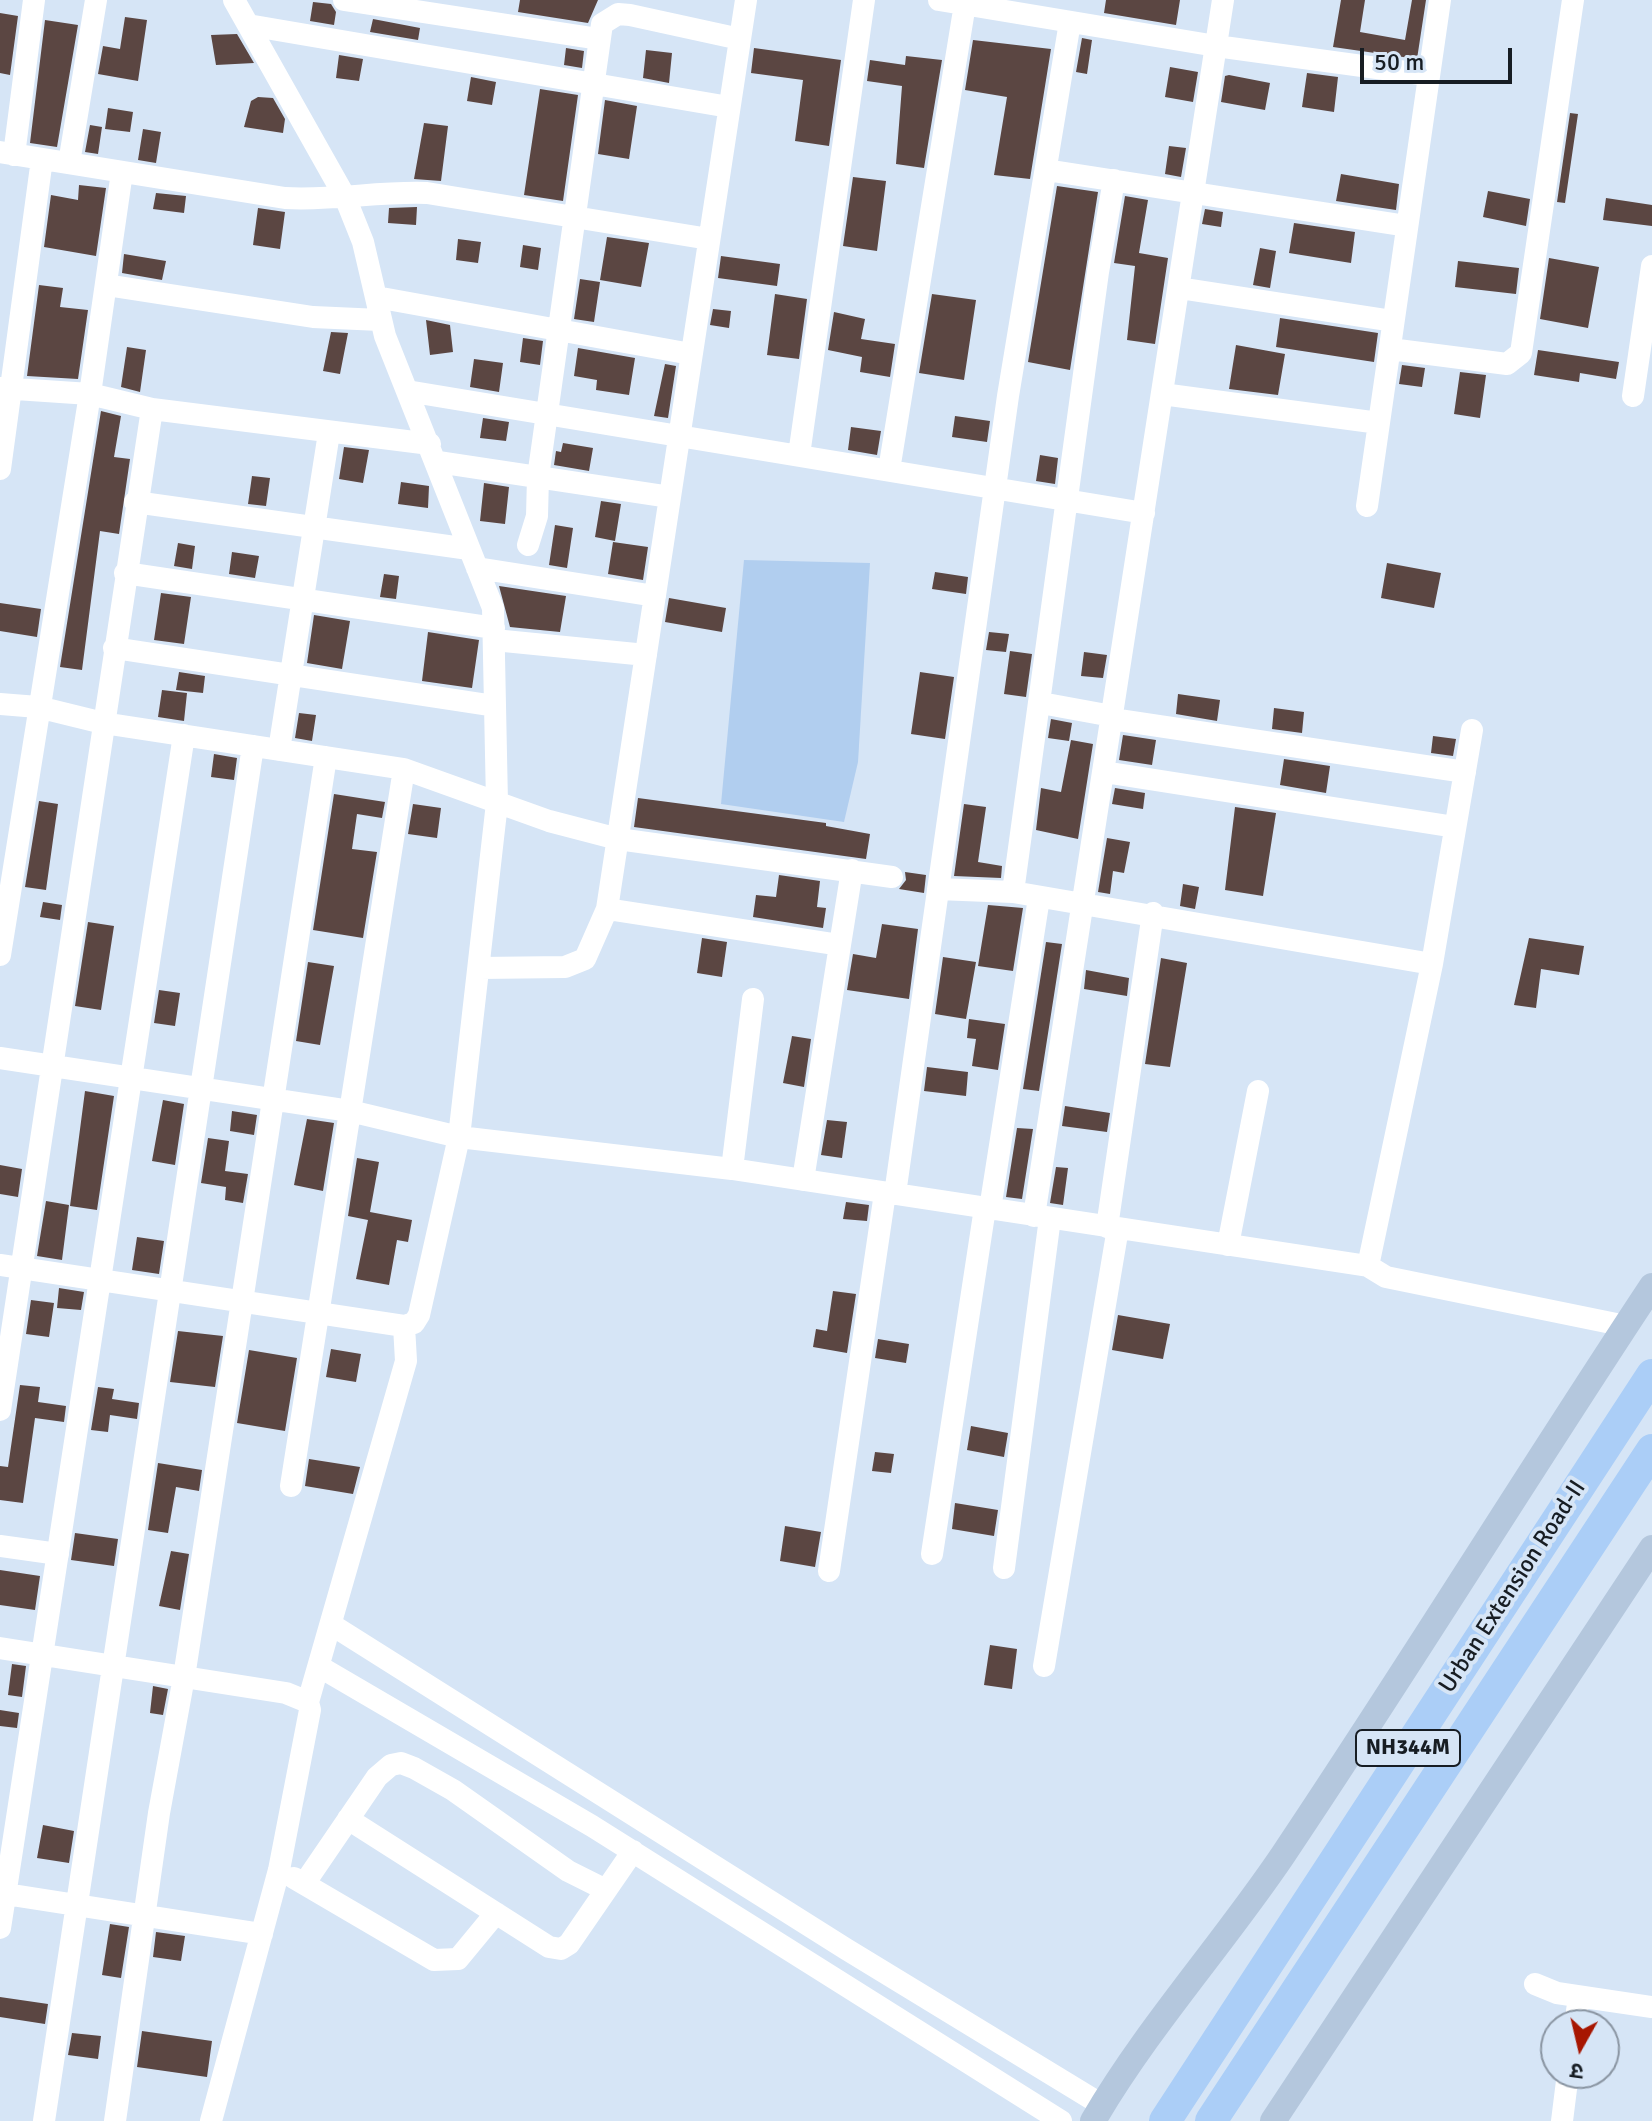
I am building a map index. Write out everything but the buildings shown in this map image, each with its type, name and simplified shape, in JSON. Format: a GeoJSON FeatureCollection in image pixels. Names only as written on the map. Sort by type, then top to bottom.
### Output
{"type":"FeatureCollection","features":[{"type":"Feature","properties":{"kind":"highway","name":"Urban Extension Road-II"},"geometry":{"type":"LineString","coordinates":[[1165,2121],[1652,1375]]}},
{"type":"Feature","properties":{"kind":"highway","name":"Urban Extension Road-II"},"geometry":{"type":"LineString","coordinates":[[1211,2121],[1652,1450]]}},
{"type":"Feature","properties":{"kind":"main road"},"geometry":{"type":"LineString","coordinates":[[1098,2113],[1278,1863],[1356,1747],[1652,1286]]}},
{"type":"Feature","properties":{"kind":"main road"},"geometry":{"type":"LineString","coordinates":[[1273,2121],[1652,1548]]}},
{"type":"Feature","properties":{"kind":"street"},"geometry":{"type":"LineString","coordinates":[[34,0],[7,154],[285,198],[345,197],[391,191],[427,193],[709,239]]}},
{"type":"Feature","properties":{"kind":"street"},"geometry":{"type":"LineString","coordinates":[[69,163],[96,0]]}},
{"type":"Feature","properties":{"kind":"street"},"geometry":{"type":"LineString","coordinates":[[0,1265],[404,1326],[414,1323],[419,1315],[459,1137],[497,803],[492,601],[380,320],[363,242],[345,197],[234,0]]}},
{"type":"Feature","properties":{"kind":"street"},"geometry":{"type":"LineString","coordinates":[[344,0],[599,39]]}},
{"type":"Feature","properties":{"kind":"street"},"geometry":{"type":"LineString","coordinates":[[480,968],[565,967],[585,959],[607,909],[746,0]]}},
{"type":"Feature","properties":{"kind":"street"},"geometry":{"type":"LineString","coordinates":[[799,455],[864,0]]}},
{"type":"Feature","properties":{"kind":"street"},"geometry":{"type":"LineString","coordinates":[[939,0],[1216,46],[1428,75]]}},
{"type":"Feature","properties":{"kind":"street"},"geometry":{"type":"LineString","coordinates":[[1004,1568],[1042,1217],[1084,905],[1223,0]]}},
{"type":"Feature","properties":{"kind":"street"},"geometry":{"type":"LineString","coordinates":[[1367,506],[1440,0]]}},
{"type":"Feature","properties":{"kind":"street"},"geometry":{"type":"LineString","coordinates":[[1390,349],[1507,364],[1521,353],[1573,0]]}},
{"type":"Feature","properties":{"kind":"street"},"geometry":{"type":"LineString","coordinates":[[889,470],[965,4]]}},
{"type":"Feature","properties":{"kind":"street"},"geometry":{"type":"LineString","coordinates":[[528,545],[537,516],[538,477],[602,24],[618,14],[740,39]]}},
{"type":"Feature","properties":{"kind":"street"},"geometry":{"type":"LineString","coordinates":[[829,1571],[938,889],[996,488],[1070,22]]}},
{"type":"Feature","properties":{"kind":"street"},"geometry":{"type":"LineString","coordinates":[[248,25],[729,107]]}},
{"type":"Feature","properties":{"kind":"street"},"geometry":{"type":"LineString","coordinates":[[0,469],[6,389],[42,159]]}},
{"type":"Feature","properties":{"kind":"street"},"geometry":{"type":"LineString","coordinates":[[1046,170],[1407,226]]}},
{"type":"Feature","properties":{"kind":"street"},"geometry":{"type":"LineString","coordinates":[[0,955],[90,394],[122,172]]}},
{"type":"Feature","properties":{"kind":"street"},"geometry":{"type":"LineString","coordinates":[[1013,892],[1114,180]]}},
{"type":"Feature","properties":{"kind":"street"},"geometry":{"type":"LineString","coordinates":[[1633,396],[1652,266]]}},
{"type":"Feature","properties":{"kind":"street"},"geometry":{"type":"LineString","coordinates":[[106,285],[313,317],[380,320]]}},
{"type":"Feature","properties":{"kind":"street"},"geometry":{"type":"LineString","coordinates":[[1179,288],[1393,321]]}},
{"type":"Feature","properties":{"kind":"street"},"geometry":{"type":"LineString","coordinates":[[376,297],[691,354]]}},
{"type":"Feature","properties":{"kind":"street"},"geometry":{"type":"LineString","coordinates":[[6,389],[90,394],[152,409],[329,433],[538,477],[670,497]]}},
{"type":"Feature","properties":{"kind":"street"},"geometry":{"type":"LineString","coordinates":[[407,391],[1144,513]]}},
{"type":"Feature","properties":{"kind":"street"},"geometry":{"type":"LineString","coordinates":[[1162,394],[1379,423]]}},
{"type":"Feature","properties":{"kind":"street"},"geometry":{"type":"LineString","coordinates":[[0,1410],[24,1270],[135,502],[152,409]]}},
{"type":"Feature","properties":{"kind":"street"},"geometry":{"type":"LineString","coordinates":[[279,750],[329,433]]}},
{"type":"Feature","properties":{"kind":"street"},"geometry":{"type":"LineString","coordinates":[[135,502],[314,525],[655,596]]}},
{"type":"Feature","properties":{"kind":"street"},"geometry":{"type":"LineString","coordinates":[[125,573],[302,599],[494,634],[646,655]]}},
{"type":"Feature","properties":{"kind":"street"},"geometry":{"type":"LineString","coordinates":[[114,648],[291,672],[495,706]]}},
{"type":"Feature","properties":{"kind":"street"},"geometry":{"type":"LineString","coordinates":[[1041,703],[1112,717],[1465,772]]}},
{"type":"Feature","properties":{"kind":"street"},"geometry":{"type":"LineString","coordinates":[[0,704],[38,707],[103,723],[404,769],[549,821],[618,839],[892,877]]}},
{"type":"Feature","properties":{"kind":"street"},"geometry":{"type":"LineString","coordinates":[[1368,1266],[1432,964],[1472,730]]}},
{"type":"Feature","properties":{"kind":"street"},"geometry":{"type":"LineString","coordinates":[[0,1928],[184,735]]}},
{"type":"Feature","properties":{"kind":"street"},"geometry":{"type":"LineString","coordinates":[[44,2121],[253,746]]}},
{"type":"Feature","properties":{"kind":"street"},"geometry":{"type":"LineString","coordinates":[[115,2121],[147,1916],[159,1813],[184,1677],[326,757]]}},
{"type":"Feature","properties":{"kind":"street"},"geometry":{"type":"LineString","coordinates":[[291,1486],[404,769]]}},
{"type":"Feature","properties":{"kind":"street"},"geometry":{"type":"LineString","coordinates":[[1104,772],[1455,827]]}},
{"type":"Feature","properties":{"kind":"street"},"geometry":{"type":"LineString","coordinates":[[803,1180],[852,870]]}},
{"type":"Feature","properties":{"kind":"street"},"geometry":{"type":"LineString","coordinates":[[938,889],[1013,892],[1153,913],[1432,964]]}},
{"type":"Feature","properties":{"kind":"street"},"geometry":{"type":"LineString","coordinates":[[932,1554],[1039,898]]}},
{"type":"Feature","properties":{"kind":"street"},"geometry":{"type":"LineString","coordinates":[[607,909],[840,945]]}},
{"type":"Feature","properties":{"kind":"street"},"geometry":{"type":"LineString","coordinates":[[1044,1666],[1113,1228],[1153,913]]}},
{"type":"Feature","properties":{"kind":"street"},"geometry":{"type":"LineString","coordinates":[[732,1169],[753,999]]}},
{"type":"Feature","properties":{"kind":"street"},"geometry":{"type":"LineString","coordinates":[[0,1058],[350,1111],[459,1137],[732,1169],[1368,1266],[1386,1277],[1626,1326]]}},
{"type":"Feature","properties":{"kind":"street"},"geometry":{"type":"LineString","coordinates":[[1228,1245],[1258,1091]]}},
{"type":"Feature","properties":{"kind":"street"},"geometry":{"type":"LineString","coordinates":[[211,2121],[279,1870],[310,1710],[308,1702],[406,1361],[404,1326]]}},
{"type":"Feature","properties":{"kind":"street"},"geometry":{"type":"LineString","coordinates":[[0,1546],[58,1554]]}},
{"type":"Feature","properties":{"kind":"street"},"geometry":{"type":"LineString","coordinates":[[332,1625],[846,1949],[1098,2113]]}},
{"type":"Feature","properties":{"kind":"street"},"geometry":{"type":"LineString","coordinates":[[0,1648],[286,1693],[308,1702]]}},
{"type":"Feature","properties":{"kind":"street"},"geometry":{"type":"LineString","coordinates":[[320,1667],[633,1851],[1061,2121]]}},
{"type":"Feature","properties":{"kind":"street"},"geometry":{"type":"LineString","coordinates":[[304,1884],[377,1777],[391,1765],[401,1763],[453,1790],[568,1871],[606,1890]]}},
{"type":"Feature","properties":{"kind":"street"},"geometry":{"type":"LineString","coordinates":[[348,1819],[549,1947],[561,1949],[569,1944],[633,1851]]}},
{"type":"Feature","properties":{"kind":"street"},"geometry":{"type":"LineString","coordinates":[[279,1870],[434,1960],[448,1962],[458,1959],[496,1913]]}},
{"type":"Feature","properties":{"kind":"street"},"geometry":{"type":"LineString","coordinates":[[3,1893],[262,1934]]}},
{"type":"Feature","properties":{"kind":"street"},"geometry":{"type":"LineString","coordinates":[[1535,1984],[1579,1997],[1652,2007]]}},
{"type":"Feature","properties":{"kind":"street"},"geometry":{"type":"LineString","coordinates":[[1577,2009],[1579,1997]]}},
{"type":"Feature","properties":{"kind":"street"},"geometry":{"type":"LineString","coordinates":[[1562,2121],[1566,2089]]}},
{"type":"Feature","properties":{"kind":"shaded area"},"geometry":{"type":"Polygon","coordinates":[[[744,560],[870,563],[858,762],[844,822],[721,804],[744,560]]]}}]}
